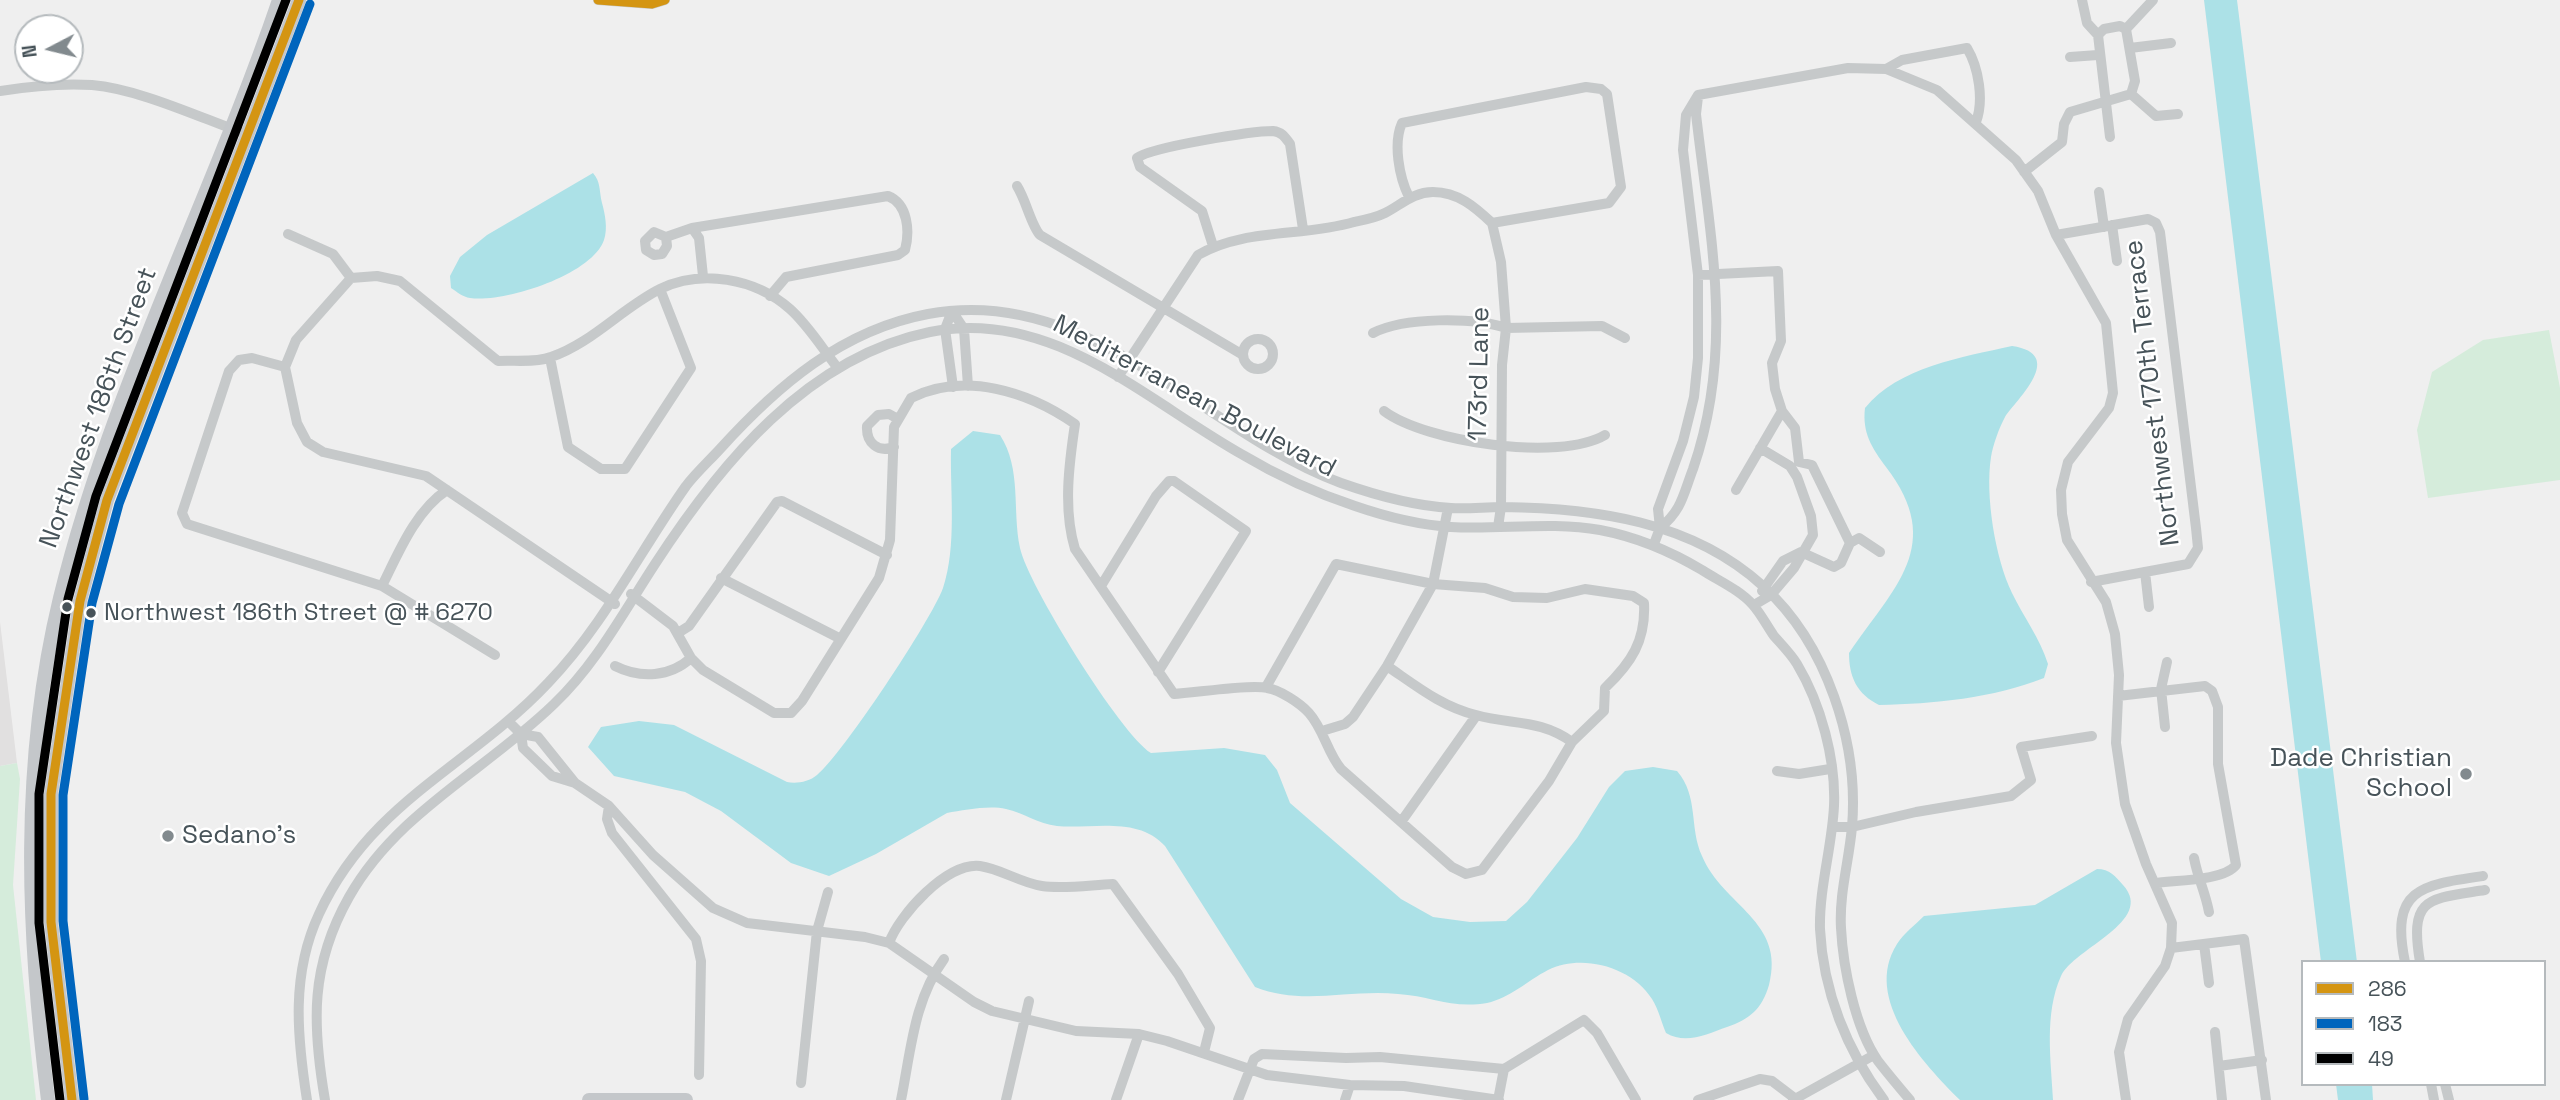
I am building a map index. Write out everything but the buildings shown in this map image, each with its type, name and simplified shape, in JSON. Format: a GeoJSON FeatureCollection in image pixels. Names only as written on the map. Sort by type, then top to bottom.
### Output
{"type":"FeatureCollection","features":[{"type":"Feature","properties":{"kind":"main road","name":"Northwest 186th Street"},"geometry":{"type":"LineString","coordinates":[[48,1100],[30,927],[31,806],[45,679],[59,600],[86,500],[279,0]]}},
{"type":"Feature","properties":{"kind":"main road","name":"Northwest 186th Street"},"geometry":{"type":"LineString","coordinates":[[72,1100],[60,1019],[51,922],[51,794],[65,684],[80,601],[107,500],[299,0]]}},
{"type":"Feature","properties":{"kind":"main road"},"geometry":{"type":"LineString","coordinates":[[106,449],[124,456]]}},
{"type":"Feature","properties":{"kind":"main road"},"geometry":{"type":"LineString","coordinates":[[45,679],[65,684]]}},
{"type":"Feature","properties":{"kind":"main road"},"geometry":{"type":"LineString","coordinates":[[30,871],[50,871]]}},
{"type":"Feature","properties":{"kind":"main road"},"geometry":{"type":"LineString","coordinates":[[589,1100],[686,1100]]}},
{"type":"Feature","properties":{"kind":"street"},"geometry":{"type":"LineString","coordinates":[[598,0],[652,4],[665,0]]}},
{"type":"Feature","properties":{"kind":"street"},"geometry":{"type":"LineString","coordinates":[[2082,0],[2087,23],[2098,35],[2103,102],[2110,137]]}},
{"type":"Feature","properties":{"kind":"street"},"geometry":{"type":"LineString","coordinates":[[2126,29],[2153,0]]}},
{"type":"Feature","properties":{"kind":"street"},"geometry":{"type":"LineString","coordinates":[[2098,35],[2104,29],[2120,26],[2126,29]]}},
{"type":"Feature","properties":{"kind":"street"},"geometry":{"type":"LineString","coordinates":[[2126,29],[2135,81],[2131,94]]}},
{"type":"Feature","properties":{"kind":"street"},"geometry":{"type":"LineString","coordinates":[[2130,48],[2172,43]]}},
{"type":"Feature","properties":{"kind":"street"},"geometry":{"type":"LineString","coordinates":[[1886,69],[1902,60],[1967,48],[1975,61],[1981,110],[1976,122]]}},
{"type":"Feature","properties":{"kind":"street"},"geometry":{"type":"LineString","coordinates":[[2070,57],[2098,55]]}},
{"type":"Feature","properties":{"kind":"street"},"geometry":{"type":"LineString","coordinates":[[1698,94],[1848,68],[1886,69],[1937,90],[2016,160],[2038,191],[2056,235],[2106,323],[2113,393],[2109,408],[2068,462],[2061,490],[2067,540],[2106,602],[2115,634],[2118,695],[2116,744],[2125,804],[2172,923],[2171,948],[2155,984],[2128,1019],[2119,1052],[2126,1100]]}},
{"type":"Feature","properties":{"kind":"street"},"geometry":{"type":"LineString","coordinates":[[0,91],[44,84],[95,85],[129,93],[248,135]]}},
{"type":"Feature","properties":{"kind":"street"},"geometry":{"type":"LineString","coordinates":[[1118,377],[1198,255],[1213,246],[1303,229],[1350,224],[1385,213],[1409,197],[1431,191],[1452,194],[1472,204],[1492,223],[1609,203],[1616,197],[1620,187],[1607,94],[1601,89],[1586,87],[1402,123],[1396,135],[1404,186],[1409,197]]}},
{"type":"Feature","properties":{"kind":"street"},"geometry":{"type":"LineString","coordinates":[[1660,528],[1676,515],[1700,448],[1711,403],[1718,320],[1716,274],[1697,124],[1698,94]]}},
{"type":"Feature","properties":{"kind":"street"},"geometry":{"type":"LineString","coordinates":[[1654,544],[1660,528],[1658,509],[1683,442],[1694,397],[1698,358],[1698,275],[1683,150],[1686,115],[1698,94]]}},
{"type":"Feature","properties":{"kind":"street"},"geometry":{"type":"LineString","coordinates":[[2024,172],[2062,142],[2070,112],[2131,94]]}},
{"type":"Feature","properties":{"kind":"street"},"geometry":{"type":"LineString","coordinates":[[2131,94],[2156,116],[2178,114]]}},
{"type":"Feature","properties":{"kind":"street"},"geometry":{"type":"LineString","coordinates":[[1213,246],[1202,211],[1140,167],[1137,158],[1159,149],[1275,131],[1284,135],[1290,144],[1303,229]]}},
{"type":"Feature","properties":{"kind":"street"},"geometry":{"type":"LineString","coordinates":[[1017,186],[1029,206],[1034,228],[1040,235],[1243,355]]}},
{"type":"Feature","properties":{"kind":"street"},"geometry":{"type":"LineString","coordinates":[[2099,192],[2117,261]]}},
{"type":"Feature","properties":{"kind":"street"},"geometry":{"type":"LineString","coordinates":[[666,237],[692,228],[888,196],[897,199],[904,211],[909,237],[905,250],[898,255],[786,277],[771,296]]}},
{"type":"Feature","properties":{"kind":"street","name":"Northwest 170th Terrace"},"geometry":{"type":"LineString","coordinates":[[2108,226],[2148,219],[2155,223],[2160,232],[2198,548],[2188,564],[2145,572]]}},
{"type":"Feature","properties":{"kind":"street","name":"173rd Lane"},"geometry":{"type":"LineString","coordinates":[[1492,223],[1502,262],[1506,328],[1502,365],[1501,507],[1498,527]]}},
{"type":"Feature","properties":{"kind":"street"},"geometry":{"type":"LineString","coordinates":[[2056,235],[2108,226]]}},
{"type":"Feature","properties":{"kind":"street"},"geometry":{"type":"LineString","coordinates":[[692,228],[699,238],[704,276]]}},
{"type":"Feature","properties":{"kind":"street"},"geometry":{"type":"LineString","coordinates":[[288,234],[333,254],[351,278]]}},
{"type":"Feature","properties":{"kind":"street"},"geometry":{"type":"LineString","coordinates":[[1698,275],[1778,271],[1781,341],[1772,363],[1774,389],[1782,411],[1795,428],[1796,467],[1813,531],[1794,568],[1754,605]]}},
{"type":"Feature","properties":{"kind":"street"},"geometry":{"type":"LineString","coordinates":[[625,612],[426,476],[323,452],[307,442],[297,423],[285,367],[296,340],[351,278],[377,276],[400,281],[498,361],[550,358],[605,327],[660,289],[704,276],[746,285],[789,308],[837,367]]}},
{"type":"Feature","properties":{"kind":"street"},"geometry":{"type":"LineString","coordinates":[[550,358],[568,447],[601,469],[625,469],[691,368],[660,289]]}},
{"type":"Feature","properties":{"kind":"street"},"geometry":{"type":"LineString","coordinates":[[952,311],[964,329],[968,386]]}},
{"type":"Feature","properties":{"kind":"street"},"geometry":{"type":"LineString","coordinates":[[952,311],[946,329],[953,387]]}},
{"type":"Feature","properties":{"kind":"street","name":"Mediterranean Boulevard"},"geometry":{"type":"LineString","coordinates":[[307,1100],[299,1030],[299,981],[316,919],[351,858],[370,833],[411,795],[509,722],[553,678],[621,588],[690,481],[749,416],[826,354],[866,332],[926,314],[952,311],[1001,311],[1086,335],[1130,358],[1292,460],[1339,482],[1392,498],[1448,508],[1501,507],[1588,511],[1660,528],[1707,547],[1768,591],[1799,628],[1841,716],[1851,769],[1852,827],[1840,918],[1842,949],[1851,993],[1874,1055],[1910,1100]]}},
{"type":"Feature","properties":{"kind":"street"},"geometry":{"type":"LineString","coordinates":[[1373,333],[1390,324],[1411,322],[1491,323],[1506,328],[1602,326],[1625,338]]}},
{"type":"Feature","properties":{"kind":"street","name":"Mediterranean Boulevard"},"geometry":{"type":"LineString","coordinates":[[325,1100],[317,1059],[316,993],[321,959],[346,901],[383,846],[425,808],[556,703],[591,665],[701,495],[789,405],[837,367],[890,342],[946,329],[1016,331],[1053,342],[1118,377],[1244,456],[1296,483],[1359,508],[1446,527],[1577,527],[1654,544],[1732,589],[1754,605],[1795,660],[1821,717],[1835,801],[1820,928],[1833,1000],[1849,1044],[1884,1100]]}},
{"type":"Feature","properties":{"kind":"street"},"geometry":{"type":"LineString","coordinates":[[285,367],[252,358],[239,360],[229,371],[182,513],[187,524],[382,586],[495,654]]}},
{"type":"Feature","properties":{"kind":"street"},"geometry":{"type":"LineString","coordinates":[[621,588],[666,620],[678,633],[691,658],[703,670],[774,713],[786,715],[802,701],[879,578],[887,555],[898,419],[911,398],[953,387],[968,386],[1019,393],[1047,405],[1075,424],[1068,465],[1071,535],[1075,549],[1174,694],[1266,687],[1308,712],[1322,731],[1328,754],[1341,769],[1452,867],[1466,874],[1482,870],[1549,781],[1573,742],[1604,711],[1605,688],[1635,657],[1645,615],[1644,603],[1633,596],[1585,589],[1547,598],[1513,597],[1485,588],[1433,584],[1336,564],[1266,687]]}},
{"type":"Feature","properties":{"kind":"street"},"geometry":{"type":"LineString","coordinates":[[1384,411],[1399,422],[1443,437],[1502,445],[1571,445],[1593,442],[1605,435]]}},
{"type":"Feature","properties":{"kind":"street"},"geometry":{"type":"LineString","coordinates":[[1736,490],[1782,411]]}},
{"type":"Feature","properties":{"kind":"street"},"geometry":{"type":"LineString","coordinates":[[894,447],[884,449],[874,446],[868,437],[867,426],[873,417],[883,413],[898,419]]}},
{"type":"Feature","properties":{"kind":"street"},"geometry":{"type":"LineString","coordinates":[[1760,448],[1790,466],[1812,465],[1850,542]]}},
{"type":"Feature","properties":{"kind":"street"},"geometry":{"type":"LineString","coordinates":[[1101,586],[1165,483],[1174,481],[1246,531],[1158,672]]}},
{"type":"Feature","properties":{"kind":"street"},"geometry":{"type":"LineString","coordinates":[[382,586],[408,536],[435,498],[447,490]]}},
{"type":"Feature","properties":{"kind":"street"},"geometry":{"type":"LineString","coordinates":[[678,633],[689,626],[777,502],[782,500],[887,555]]}},
{"type":"Feature","properties":{"kind":"street"},"geometry":{"type":"LineString","coordinates":[[1322,731],[1345,724],[1353,717],[1387,666],[1433,584],[1448,508]]}},
{"type":"Feature","properties":{"kind":"street"},"geometry":{"type":"LineString","coordinates":[[1801,552],[1834,567],[1841,563],[1850,542],[1862,538],[1880,552]]}},
{"type":"Feature","properties":{"kind":"street"},"geometry":{"type":"LineString","coordinates":[[2091,582],[2145,572],[2149,607]]}},
{"type":"Feature","properties":{"kind":"street"},"geometry":{"type":"LineString","coordinates":[[721,578],[841,639]]}},
{"type":"Feature","properties":{"kind":"street"},"geometry":{"type":"LineString","coordinates":[[615,666],[626,672],[662,674],[682,666],[691,658]]}},
{"type":"Feature","properties":{"kind":"street"},"geometry":{"type":"LineString","coordinates":[[2165,727],[2161,689],[2167,662]]}},
{"type":"Feature","properties":{"kind":"street"},"geometry":{"type":"LineString","coordinates":[[1387,666],[1446,706],[1476,716],[1553,728],[1573,742]]}},
{"type":"Feature","properties":{"kind":"street"},"geometry":{"type":"LineString","coordinates":[[2118,695],[2205,686],[2212,691],[2218,707],[2218,764],[2236,865],[2231,872],[2155,883]]}},
{"type":"Feature","properties":{"kind":"street"},"geometry":{"type":"LineString","coordinates":[[1401,822],[1476,716]]}},
{"type":"Feature","properties":{"kind":"street"},"geometry":{"type":"LineString","coordinates":[[509,722],[520,734],[523,748],[552,776],[575,783]]}},
{"type":"Feature","properties":{"kind":"street"},"geometry":{"type":"LineString","coordinates":[[520,734],[538,737],[575,783],[609,806],[653,855],[713,908],[747,923],[864,937],[888,943],[974,1002],[1024,1019],[1096,1034],[1139,1034],[1204,1052],[1250,1071],[1350,1085],[1405,1086],[1453,1096],[1499,1100],[1504,1069]]}},
{"type":"Feature","properties":{"kind":"street"},"geometry":{"type":"LineString","coordinates":[[1832,827],[1852,827],[1916,812],[2011,796],[2031,780],[2021,747],[2092,736]]}},
{"type":"Feature","properties":{"kind":"street"},"geometry":{"type":"LineString","coordinates":[[1777,771],[1799,774],[1830,769]]}},
{"type":"Feature","properties":{"kind":"street"},"geometry":{"type":"LineString","coordinates":[[609,806],[607,819],[612,833],[682,921],[699,949],[699,1075]]}},
{"type":"Feature","properties":{"kind":"street"},"geometry":{"type":"LineString","coordinates":[[2194,858],[2197,878],[2204,884],[2209,912]]}},
{"type":"Feature","properties":{"kind":"street"},"geometry":{"type":"LineString","coordinates":[[888,943],[912,906],[937,884],[968,866],[982,867],[1042,886],[1113,884],[1178,974],[1210,1028],[1204,1052]]}},
{"type":"Feature","properties":{"kind":"street"},"geometry":{"type":"LineString","coordinates":[[2405,960],[2401,919],[2404,904],[2414,892],[2442,882],[2483,876]]}},
{"type":"Feature","properties":{"kind":"street"},"geometry":{"type":"LineString","coordinates":[[2420,960],[2415,934],[2417,919],[2423,906],[2438,898],[2485,890]]}},
{"type":"Feature","properties":{"kind":"street"},"geometry":{"type":"LineString","coordinates":[[801,1083],[817,931],[828,892]]}},
{"type":"Feature","properties":{"kind":"street"},"geometry":{"type":"LineString","coordinates":[[2171,948],[2244,939],[2266,1100]]}},
{"type":"Feature","properties":{"kind":"street"},"geometry":{"type":"LineString","coordinates":[[2204,944],[2209,983]]}},
{"type":"Feature","properties":{"kind":"street"},"geometry":{"type":"LineString","coordinates":[[901,1100],[919,1004],[933,974],[944,959]]}},
{"type":"Feature","properties":{"kind":"street"},"geometry":{"type":"LineString","coordinates":[[1006,1100],[1029,1001]]}},
{"type":"Feature","properties":{"kind":"street"},"geometry":{"type":"LineString","coordinates":[[1238,1100],[1254,1059],[1262,1054],[1346,1058],[1380,1056],[1504,1069],[1584,1020],[1597,1033],[1636,1100]]}},
{"type":"Feature","properties":{"kind":"street"},"geometry":{"type":"LineString","coordinates":[[2215,1032],[2222,1100]]}},
{"type":"Feature","properties":{"kind":"street"},"geometry":{"type":"LineString","coordinates":[[1116,1100],[1139,1034]]}},
{"type":"Feature","properties":{"kind":"street"},"geometry":{"type":"LineString","coordinates":[[1703,1099],[1760,1079],[1772,1081],[1795,1100],[1874,1055]]}},
{"type":"Feature","properties":{"kind":"street"},"geometry":{"type":"LineString","coordinates":[[2219,1066],[2262,1060]]}},
{"type":"Feature","properties":{"kind":"street"},"geometry":{"type":"LineString","coordinates":[[1345,1100],[1350,1085]]}},
{"type":"Feature","properties":{"kind":"shaded area"},"geometry":{"type":"Polygon","coordinates":[[[0,622],[17,763],[0,766],[0,622]]]}},
{"type":"Feature","properties":{"kind":"green space"},"geometry":{"type":"Polygon","coordinates":[[[2549,330],[2560,388],[2560,480],[2428,498],[2417,430],[2432,372],[2483,340],[2549,330]]]}},
{"type":"Feature","properties":{"kind":"green space"},"geometry":{"type":"Polygon","coordinates":[[[17,763],[20,779],[13,885],[36,1100],[0,1100],[0,766],[17,763]]]}},
{"type":"Feature","properties":{"kind":"water"},"geometry":{"type":"Polygon","coordinates":[[[2204,0],[2237,0],[2357,960],[2321,960],[2204,0]]]}},
{"type":"Feature","properties":{"kind":"water"},"geometry":{"type":"Polygon","coordinates":[[[593,173],[599,187],[606,231],[596,253],[583,265],[545,284],[504,296],[470,298],[451,288],[450,276],[460,257],[487,235],[593,173]]]}},
{"type":"Feature","properties":{"kind":"water"},"geometry":{"type":"Polygon","coordinates":[[[2012,346],[2028,351],[2036,358],[2037,367],[2034,378],[2005,417],[1996,437],[1991,457],[1989,489],[1996,545],[2016,602],[2041,645],[2048,664],[2044,678],[2005,691],[1963,699],[1879,705],[1865,696],[1856,684],[1849,653],[1896,586],[1907,564],[1913,543],[1912,520],[1903,495],[1869,440],[1864,417],[1865,408],[1879,394],[1913,373],[2012,346]]]}},
{"type":"Feature","properties":{"kind":"water"},"geometry":{"type":"Polygon","coordinates":[[[973,431],[1000,435],[1007,448],[1014,476],[1018,534],[1026,566],[1098,689],[1137,740],[1151,753],[1224,748],[1265,755],[1277,770],[1290,803],[1401,899],[1433,917],[1470,922],[1506,921],[1527,902],[1577,838],[1609,787],[1625,771],[1653,767],[1677,771],[1684,781],[1691,801],[1702,856],[1724,888],[1761,929],[1769,945],[1772,963],[1769,985],[1759,1007],[1735,1024],[1712,1033],[1681,1038],[1666,1033],[1652,999],[1643,988],[1619,971],[1591,963],[1561,965],[1548,970],[1503,997],[1487,1003],[1452,1003],[1380,993],[1308,996],[1273,993],[1255,987],[1165,846],[1142,831],[1114,826],[1057,826],[1006,809],[969,809],[947,813],[876,854],[829,876],[791,863],[721,811],[685,792],[614,776],[588,747],[601,727],[639,721],[674,725],[787,782],[802,782],[817,775],[846,742],[885,686],[943,588],[950,555],[951,449],[973,431]]]}},
{"type":"Feature","properties":{"kind":"water"},"geometry":{"type":"Polygon","coordinates":[[[2097,869],[2109,872],[2123,885],[2130,898],[2129,910],[2109,934],[2081,955],[2061,976],[2050,1021],[2053,1100],[1960,1100],[1915,1049],[1892,1008],[1887,987],[1888,965],[1897,944],[1924,916],[2035,905],[2097,869]]]}},
{"type":"Feature","properties":{"kind":"water"},"geometry":{"type":"Polygon","coordinates":[[[2336,1086],[2372,1086],[2373,1100],[2338,1100],[2336,1086]]]}},
{"type":"Feature","properties":{"kind":"transit line","name":"49"},"geometry":{"type":"LineString","coordinates":[[60,1100],[39,923],[39,794],[68,599],[96,496],[286,0]]}},
{"type":"Feature","properties":{"kind":"transit line","name":"286"},"geometry":{"type":"LineString","coordinates":[[72,1100],[51,922],[51,794],[80,601],[107,500],[299,0]]}},
{"type":"Feature","properties":{"kind":"transit line","name":"286"},"geometry":{"type":"LineString","coordinates":[[598,0],[652,4],[665,0]]}},
{"type":"Feature","properties":{"kind":"transit line","name":"183"},"geometry":{"type":"LineString","coordinates":[[84,1099],[63,921],[63,795],[92,603],[119,504],[310,4]]}},
{"type":"Feature","properties":{"kind":"place","name":"Northwest 186th Street @ # 6270"},"geometry":{"type":"Point","coordinates":[91,613]}},
{"type":"Feature","properties":{"kind":"place","name":"Dade Christian School"},"geometry":{"type":"Point","coordinates":[2466,774]}},
{"type":"Feature","properties":{"kind":"place","name":"Sedano's"},"geometry":{"type":"Point","coordinates":[168,836]}}]}
